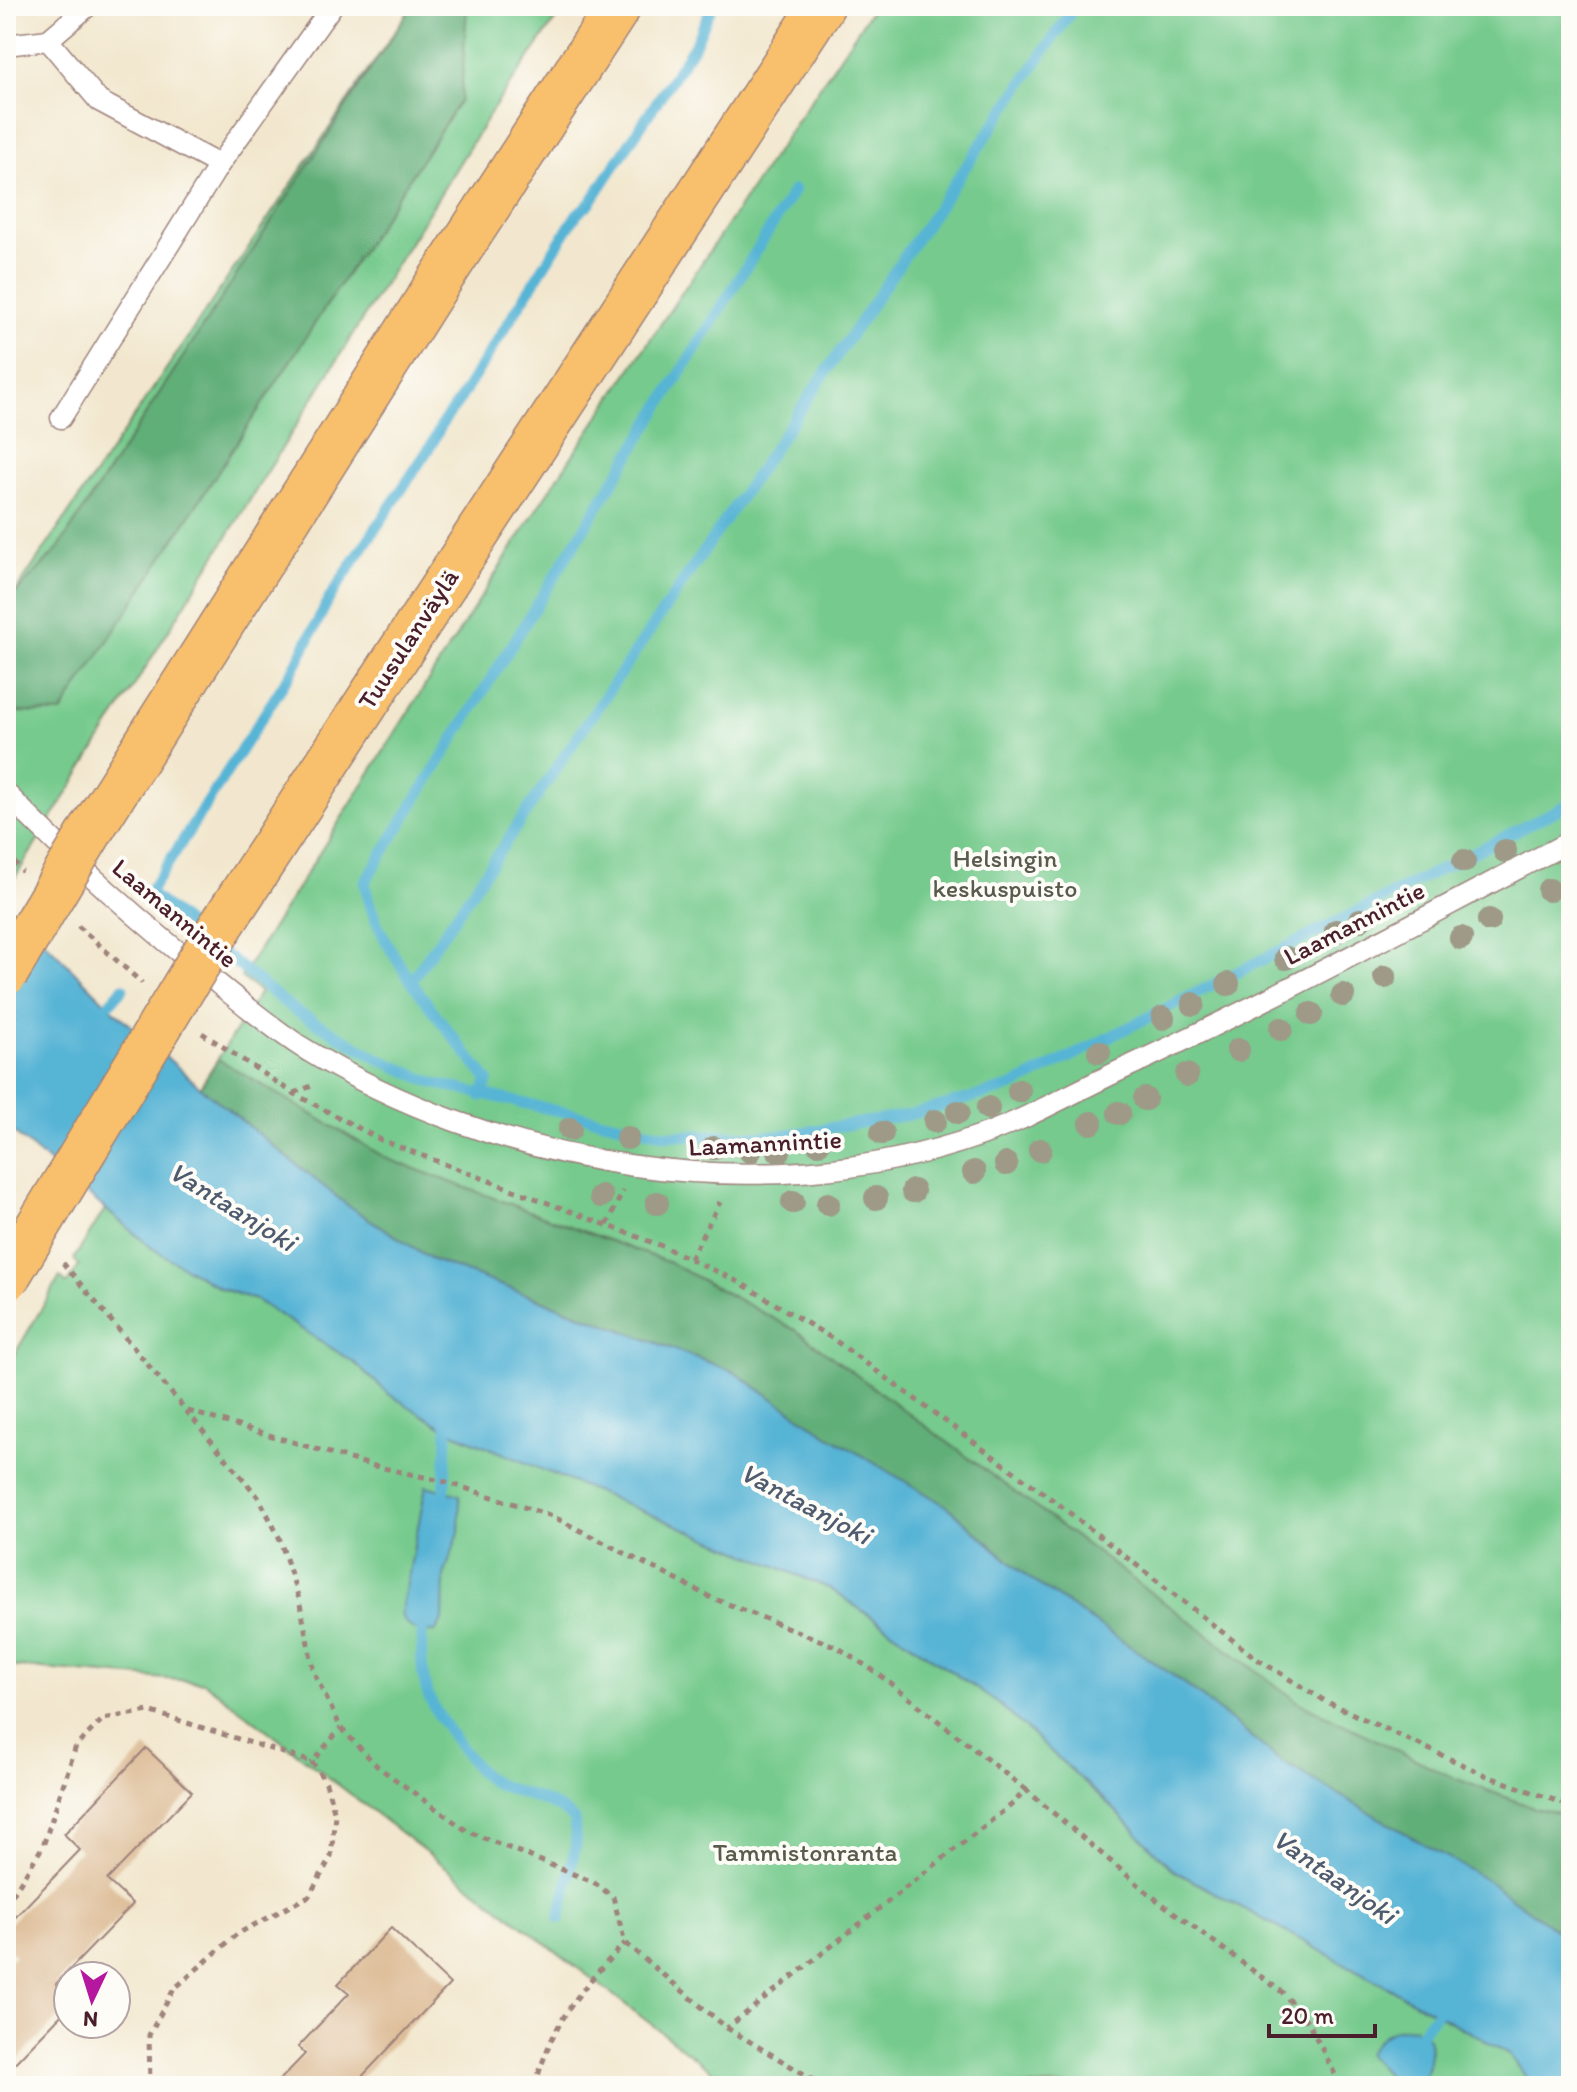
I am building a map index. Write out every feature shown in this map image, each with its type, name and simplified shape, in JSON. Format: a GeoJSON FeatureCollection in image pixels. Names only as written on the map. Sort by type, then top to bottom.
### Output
{"type":"FeatureCollection","features":[{"type":"Feature","properties":{"kind":"highway"},"geometry":{"type":"LineString","coordinates":[[6,973],[95,824],[434,289],[619,6]]}},
{"type":"Feature","properties":{"kind":"highway","name":"Tuusulanväylä"},"geometry":{"type":"LineString","coordinates":[[6,1279],[219,929],[822,6]]}},
{"type":"Feature","properties":{"kind":"lane"},"geometry":{"type":"LineString","coordinates":[[6,45],[48,40],[88,6]]}},
{"type":"Feature","properties":{"kind":"lane"},"geometry":{"type":"LineString","coordinates":[[61,418],[219,165],[332,6]]}},
{"type":"Feature","properties":{"kind":"lane"},"geometry":{"type":"LineString","coordinates":[[48,40],[99,101],[219,165]]}},
{"type":"Feature","properties":{"kind":"lane","name":"Laamannintie"},"geometry":{"type":"LineString","coordinates":[[6,793],[134,917],[297,1044],[347,1072],[469,1125],[633,1168],[730,1174],[841,1167],[979,1136],[1167,1049],[1571,841]]}},
{"type":"Feature","properties":{"kind":"path"},"geometry":{"type":"LineString","coordinates":[[6,852],[25,875]]}},
{"type":"Feature","properties":{"kind":"path"},"geometry":{"type":"LineString","coordinates":[[70,918],[153,993]]}},
{"type":"Feature","properties":{"kind":"path"},"geometry":{"type":"LineString","coordinates":[[189,1025],[293,1093],[381,1140],[607,1225],[739,1282],[833,1339],[1053,1500],[1257,1659],[1325,1701],[1487,1776],[1571,1806]]}},
{"type":"Feature","properties":{"kind":"path"},"geometry":{"type":"LineString","coordinates":[[607,1225],[633,1168]]}},
{"type":"Feature","properties":{"kind":"path"},"geometry":{"type":"LineString","coordinates":[[690,1259],[730,1174]]}},
{"type":"Feature","properties":{"kind":"path"},"geometry":{"type":"LineString","coordinates":[[57,1256],[259,1498],[279,1537],[299,1599],[314,1673],[341,1728],[378,1767],[467,1831],[593,1882],[613,1897],[625,1943],[727,2028],[824,2086]]}},
{"type":"Feature","properties":{"kind":"path"},"geometry":{"type":"LineString","coordinates":[[188,1411],[370,1465],[446,1482],[552,1516],[710,1597],[837,1647],[877,1673],[1025,1789],[1153,1897],[1282,1992],[1308,2022],[1341,2086]]}},
{"type":"Feature","properties":{"kind":"path"},"geometry":{"type":"LineString","coordinates":[[6,1905],[43,1846],[76,1746],[103,1719],[149,1711],[312,1762],[326,1783],[335,1814],[331,1857],[309,1896],[237,1934],[174,1989],[149,2035],[150,2086]]}},
{"type":"Feature","properties":{"kind":"path"},"geometry":{"type":"LineString","coordinates":[[312,1762],[341,1728]]}},
{"type":"Feature","properties":{"kind":"path"},"geometry":{"type":"LineString","coordinates":[[727,2028],[1015,1802],[1025,1789]]}},
{"type":"Feature","properties":{"kind":"path"},"geometry":{"type":"LineString","coordinates":[[535,2086],[557,2027],[579,1990],[625,1943]]}},
{"type":"Feature","properties":{"kind":"green space"},"geometry":{"type":"Polygon","coordinates":[[[412,6],[565,6],[493,109],[6,892],[6,565],[12,597],[412,6]]]}},
{"type":"Feature","properties":{"kind":"green space"},"geometry":{"type":"Polygon","coordinates":[[[412,6],[467,6],[461,99],[61,713],[8,712],[6,562],[12,597],[57,550],[412,6]]]}},
{"type":"Feature","properties":{"kind":"green space","name":"Helsingin keskuspuisto"},"geometry":{"type":"Polygon","coordinates":[[[874,6],[1571,6],[1571,1941],[1488,1881],[1282,1762],[1184,1683],[1026,1576],[948,1507],[829,1436],[732,1371],[433,1260],[200,1087],[260,992],[241,977],[538,507],[874,6]]]}},
{"type":"Feature","properties":{"kind":"green space"},"geometry":{"type":"Polygon","coordinates":[[[218,1059],[388,1159],[670,1263],[797,1331],[1300,1703],[1454,1778],[1535,1808],[1571,1816],[1571,1941],[1488,1881],[1282,1762],[1184,1683],[1026,1576],[948,1507],[829,1436],[732,1371],[433,1260],[347,1205],[200,1087],[218,1059]]]}},
{"type":"Feature","properties":{"kind":"green space","name":"Tammistonranta"},"geometry":{"type":"Polygon","coordinates":[[[105,1209],[152,1248],[220,1288],[256,1300],[355,1363],[389,1394],[449,1431],[829,1588],[999,1704],[1112,1807],[1173,1870],[1510,2054],[1532,2086],[732,2086],[204,1682],[6,1666],[6,1369],[60,1277],[67,1284],[79,1266],[74,1259],[105,1209]]]}},
{"type":"Feature","properties":{"kind":"water","name":"Vantaanjoki"},"geometry":{"type":"Polygon","coordinates":[[[6,903],[108,1005],[200,1087],[347,1205],[433,1260],[732,1371],[829,1436],[948,1507],[1026,1576],[1184,1683],[1282,1762],[1488,1881],[1571,1941],[1571,2086],[1532,2086],[1510,2054],[1173,1870],[1112,1807],[999,1704],[829,1588],[449,1431],[389,1394],[355,1363],[256,1300],[220,1288],[152,1248],[6,1126],[6,903]]]}},
{"type":"Feature","properties":{"kind":"water"},"geometry":{"type":"Polygon","coordinates":[[[426,1486],[460,1495],[459,1532],[444,1576],[443,1620],[435,1632],[414,1629],[406,1623],[401,1613],[426,1486]]]}},
{"type":"Feature","properties":{"kind":"water"},"geometry":{"type":"Polygon","coordinates":[[[1414,2027],[1428,2037],[1427,2069],[1418,2086],[1397,2086],[1367,2054],[1386,2033],[1414,2027]]]}},
{"type":"Feature","properties":{"kind":"building"},"geometry":{"type":"Polygon","coordinates":[[[146,1748],[192,1792],[107,1880],[133,1904],[79,1960],[52,1960],[52,2025],[6,2072],[6,1964],[15,1955],[6,1947],[6,1927],[80,1850],[64,1834],[146,1748]]]}},
{"type":"Feature","properties":{"kind":"building"},"geometry":{"type":"Polygon","coordinates":[[[391,1928],[450,1984],[353,2086],[274,2086],[305,2054],[298,2047],[349,1993],[338,1984],[391,1928]]]}},
{"type":"Feature","properties":{"kind":"waterway"},"geometry":{"type":"LineString","coordinates":[[205,938],[149,893],[294,668],[330,597],[432,444],[443,422],[577,214],[590,203],[695,44],[712,6]]}},
{"type":"Feature","properties":{"kind":"waterway"},"geometry":{"type":"LineString","coordinates":[[412,980],[1075,6]]}},
{"type":"Feature","properties":{"kind":"waterway"},"geometry":{"type":"LineString","coordinates":[[481,1096],[488,1081],[414,986],[397,959],[371,907],[365,882],[794,190]]}},
{"type":"Feature","properties":{"kind":"waterway"},"geometry":{"type":"LineString","coordinates":[[218,949],[294,1010],[379,1059],[433,1083],[666,1135],[779,1136],[909,1115],[1013,1086],[1571,803]]}},
{"type":"Feature","properties":{"kind":"waterway"},"geometry":{"type":"LineString","coordinates":[[108,1005],[123,988]]}},
{"type":"Feature","properties":{"kind":"waterway"},"geometry":{"type":"LineString","coordinates":[[444,1503],[448,1416]]}},
{"type":"Feature","properties":{"kind":"waterway"},"geometry":{"type":"LineString","coordinates":[[423,1618],[422,1659],[426,1688],[438,1715],[462,1749],[491,1781],[556,1806],[574,1820],[576,1844],[560,1918]]}},
{"type":"Feature","properties":{"kind":"waterway"},"geometry":{"type":"LineString","coordinates":[[1413,2042],[1437,2012]]}}]}
